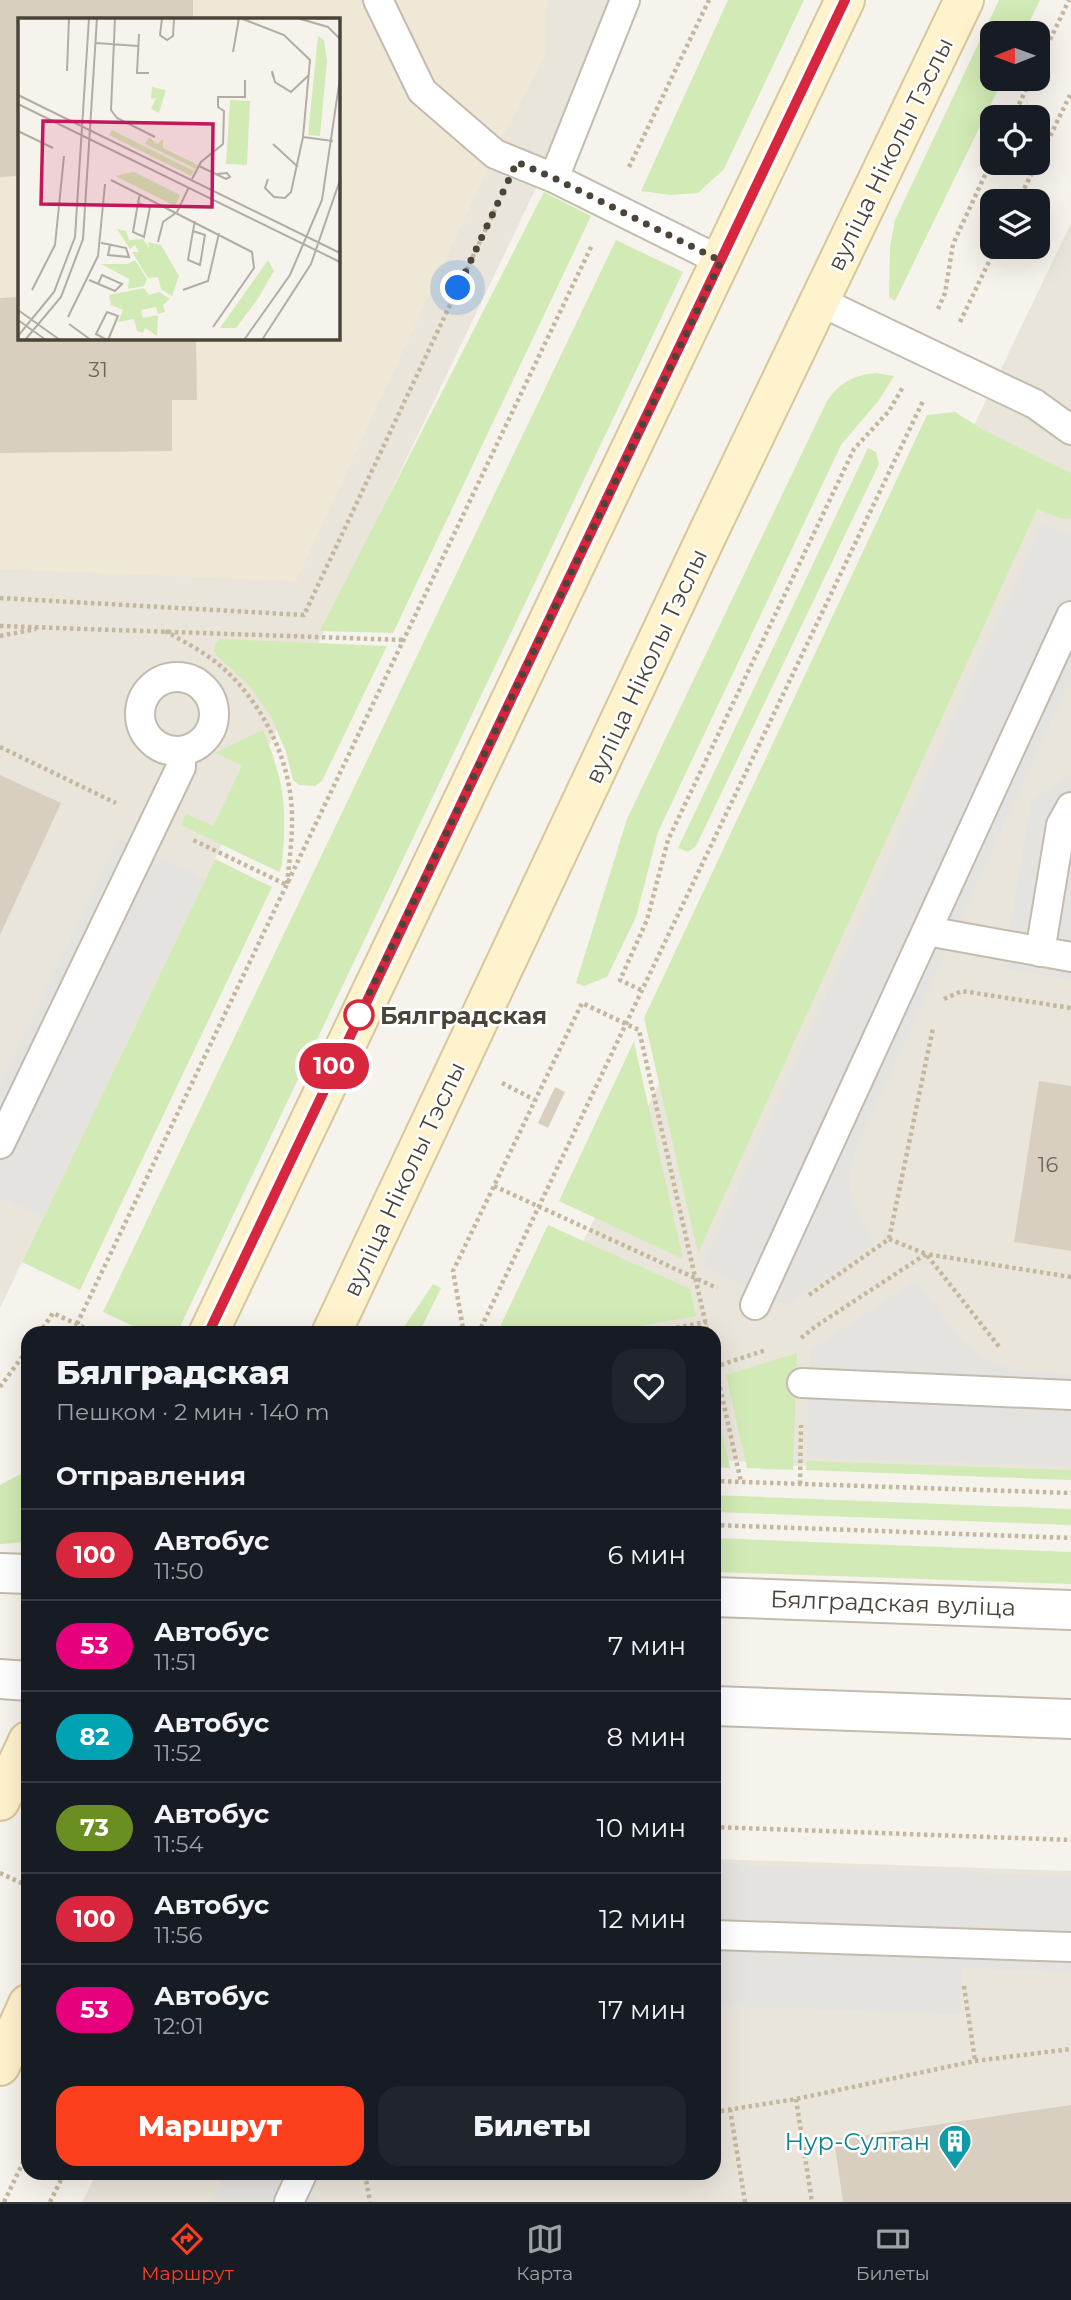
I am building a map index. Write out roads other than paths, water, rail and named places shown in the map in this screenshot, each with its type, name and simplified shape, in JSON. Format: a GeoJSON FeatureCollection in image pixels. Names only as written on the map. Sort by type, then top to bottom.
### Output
{"type":"FeatureCollection","features":[{"type":"Feature","properties":{"kind":"main road"},"geometry":{"type":"LineString","coordinates":[[212,1326],[845,0]]}},
{"type":"Feature","properties":{"kind":"main road","name":"вуліца Ніколы Тэслы"},"geometry":{"type":"LineString","coordinates":[[335,1326],[964,0]]}},
{"type":"Feature","properties":{"kind":"main road"},"geometry":{"type":"LineString","coordinates":[[0,1801],[21,1756]]}},
{"type":"Feature","properties":{"kind":"main road"},"geometry":{"type":"LineString","coordinates":[[0,2066],[21,2020]]}},
{"type":"Feature","properties":{"kind":"street"},"geometry":{"type":"LineString","coordinates":[[0,1573],[21,1574]]}},
{"type":"Feature","properties":{"kind":"street","name":"Бялградская вуліца"},"geometry":{"type":"LineString","coordinates":[[721,1597],[1071,1610]]}},
{"type":"Feature","properties":{"kind":"street"},"geometry":{"type":"LineString","coordinates":[[0,1679],[21,1680]]}},
{"type":"Feature","properties":{"kind":"street"},"geometry":{"type":"LineString","coordinates":[[721,1706],[1071,1719]]}},
{"type":"Feature","properties":{"kind":"lane"},"geometry":{"type":"LineString","coordinates":[[378,0],[422,91],[495,153],[554,178],[721,261]]}},
{"type":"Feature","properties":{"kind":"lane"},"geometry":{"type":"LineString","coordinates":[[554,178],[625,0]]}},
{"type":"Feature","properties":{"kind":"lane"},"geometry":{"type":"LineString","coordinates":[[819,301],[1035,404],[1071,430]]}},
{"type":"Feature","properties":{"kind":"lane"},"geometry":{"type":"LineString","coordinates":[[1035,404],[1071,408]]}},
{"type":"Feature","properties":{"kind":"lane"},"geometry":{"type":"LineString","coordinates":[[761,1308],[926,931],[1071,616]]}},
{"type":"Feature","properties":{"kind":"lane"},"geometry":{"type":"LineString","coordinates":[[0,1144],[181,767],[181,751]]}},
{"type":"Feature","properties":{"kind":"lane"},"geometry":{"type":"LineString","coordinates":[[1040,952],[1061,825],[1071,807]]}},
{"type":"Feature","properties":{"kind":"lane"},"geometry":{"type":"LineString","coordinates":[[926,931],[1071,957]]}},
{"type":"Feature","properties":{"kind":"lane"},"geometry":{"type":"LineString","coordinates":[[802,1383],[1071,1395]]}},
{"type":"Feature","properties":{"kind":"lane"},"geometry":{"type":"LineString","coordinates":[[721,1935],[1071,1947]]}},
{"type":"Feature","properties":{"kind":"lane"},"geometry":{"type":"LineString","coordinates":[[289,2202],[299,2180]]}},
{"type":"Feature","properties":{"kind":"place","name":"Бялградская"},"geometry":{"type":"Point","coordinates":[359,1015]}},
{"type":"Feature","properties":{"kind":"place","name":"Нур-Cултан"},"geometry":{"type":"Point","coordinates":[955,2171]}}]}
